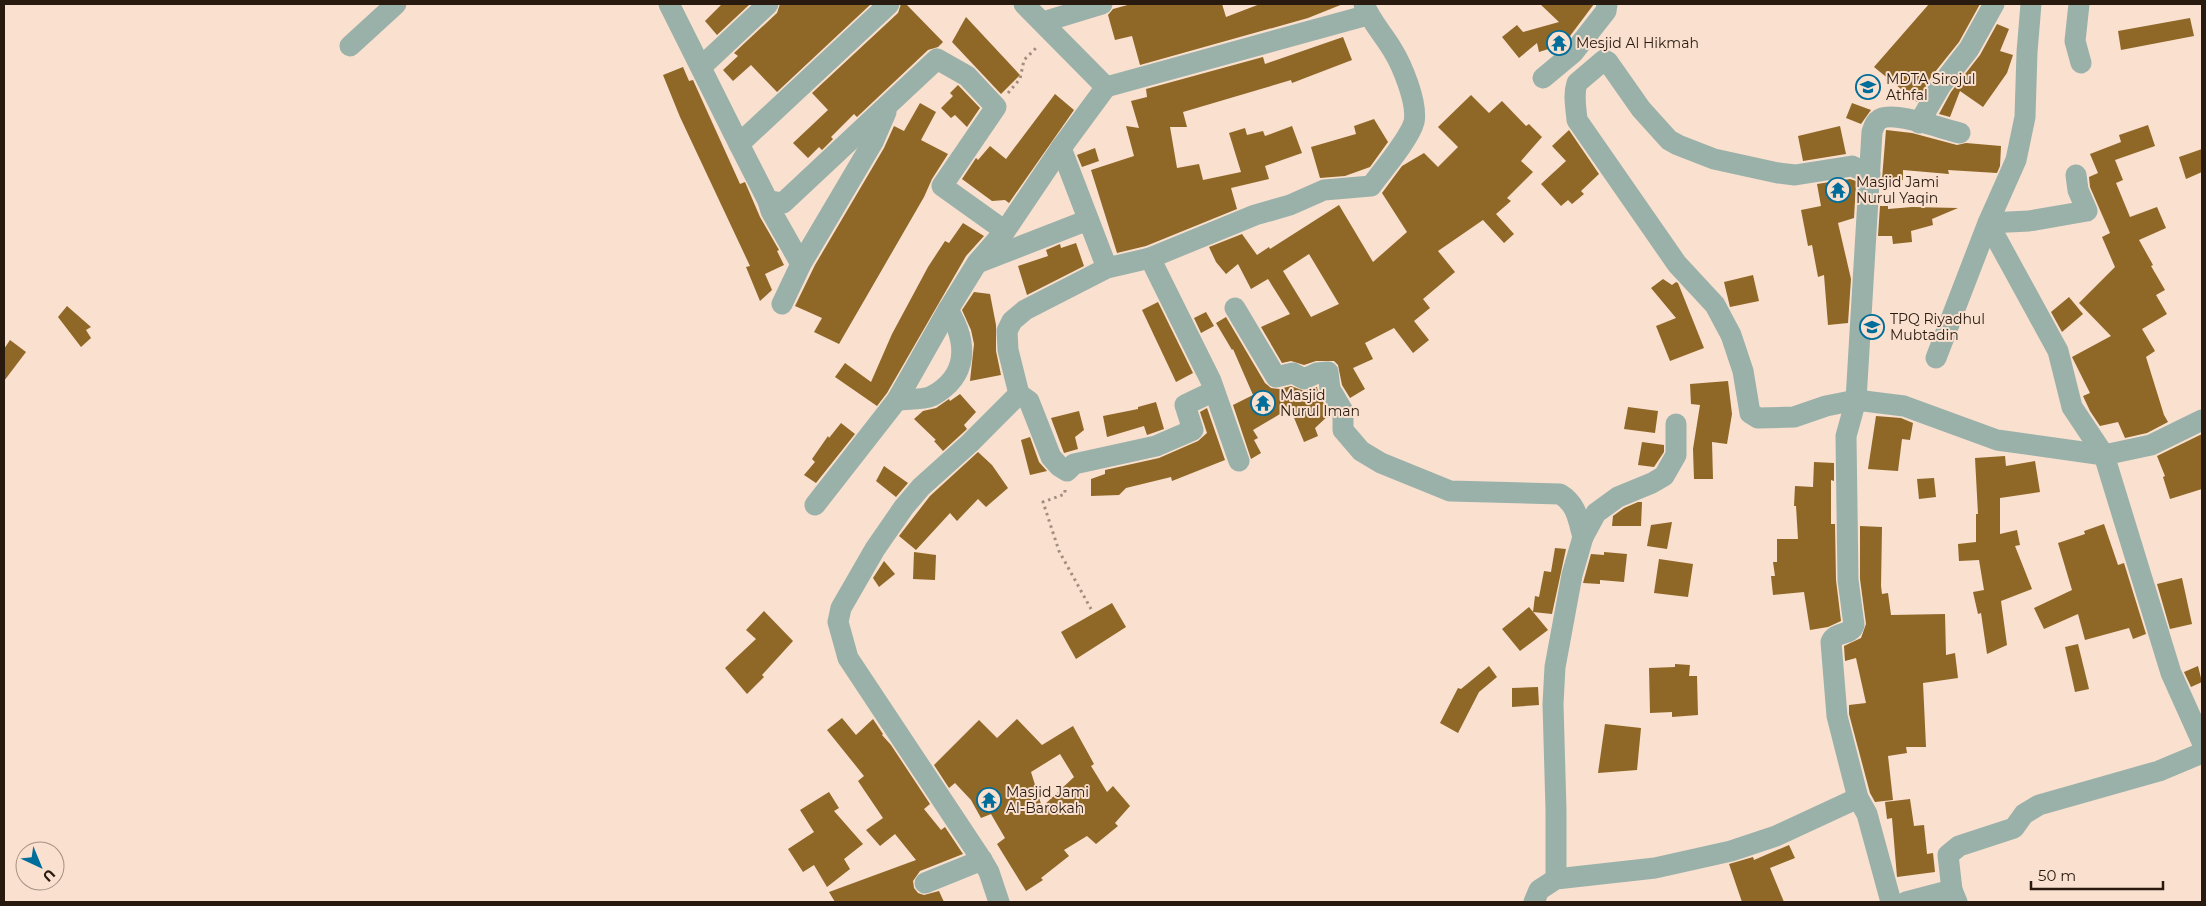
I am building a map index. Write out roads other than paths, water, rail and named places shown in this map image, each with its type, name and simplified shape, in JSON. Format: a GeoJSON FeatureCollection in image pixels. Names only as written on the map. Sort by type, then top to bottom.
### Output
{"type":"FeatureCollection","features":[{"type":"Feature","properties":{"kind":"street"},"geometry":{"type":"LineString","coordinates":[[350,46],[396,4]]}},
{"type":"Feature","properties":{"kind":"street"},"geometry":{"type":"LineString","coordinates":[[669,4],[702,66],[768,201],[771,211],[801,264]]}},
{"type":"Feature","properties":{"kind":"street"},"geometry":{"type":"LineString","coordinates":[[702,66],[768,4]]}},
{"type":"Feature","properties":{"kind":"street"},"geometry":{"type":"LineString","coordinates":[[739,144],[889,4]]}},
{"type":"Feature","properties":{"kind":"street"},"geometry":{"type":"LineString","coordinates":[[1024,4],[1106,87]]}},
{"type":"Feature","properties":{"kind":"street"},"geometry":{"type":"LineString","coordinates":[[1043,22],[1102,4]]}},
{"type":"Feature","properties":{"kind":"street"},"geometry":{"type":"LineString","coordinates":[[1543,78],[1573,52],[1606,10],[1607,4]]}},
{"type":"Feature","properties":{"kind":"street"},"geometry":{"type":"LineString","coordinates":[[1919,123],[1941,85],[1969,49],[1994,4]]}},
{"type":"Feature","properties":{"kind":"street"},"geometry":{"type":"LineString","coordinates":[[1936,358],[1988,223],[2016,160],[2025,116],[2027,52],[2032,4]]}},
{"type":"Feature","properties":{"kind":"street"},"geometry":{"type":"LineString","coordinates":[[2079,4],[2076,41],[2081,64]]}},
{"type":"Feature","properties":{"kind":"street"},"geometry":{"type":"LineString","coordinates":[[815,505],[897,400],[977,263],[1005,231],[1061,148],[1106,87],[1366,9],[1395,55],[1411,90],[1414,122],[1396,153],[1371,186],[1324,190],[1290,205],[1255,215],[1150,258],[1107,268],[1025,310],[1012,320],[1007,332],[1007,341],[1019,394],[1029,401],[1051,457],[1067,471],[1074,464],[1156,446],[1193,430],[1185,405],[1214,391]]}},
{"type":"Feature","properties":{"kind":"street"},"geometry":{"type":"LineString","coordinates":[[768,201],[783,203],[937,60],[968,76],[996,107],[942,186],[1005,231]]}},
{"type":"Feature","properties":{"kind":"street"},"geometry":{"type":"LineString","coordinates":[[1870,174],[1852,166],[1795,175],[1778,174],[1714,159],[1678,145],[1668,140],[1641,109],[1608,62],[1604,60],[1577,82],[1575,87],[1577,120],[1677,264],[1715,305],[1731,336],[1743,371],[1750,413],[1758,418],[1794,417],[1826,406],[1856,400],[1904,406],[1997,440],[2104,455],[2151,445],[2202,420]]}},
{"type":"Feature","properties":{"kind":"street"},"geometry":{"type":"LineString","coordinates":[[782,304],[801,264],[873,142],[890,103]]}},
{"type":"Feature","properties":{"kind":"street"},"geometry":{"type":"LineString","coordinates":[[1891,902],[1867,814],[1858,798],[1837,716],[1831,642],[1836,636],[1851,631],[1854,625],[1848,580],[1846,436],[1856,400],[1872,132],[1875,123],[1881,118],[1895,116],[1960,133]]}},
{"type":"Feature","properties":{"kind":"street"},"geometry":{"type":"LineString","coordinates":[[1061,148],[1107,268]]}},
{"type":"Feature","properties":{"kind":"street"},"geometry":{"type":"LineString","coordinates":[[1988,223],[2029,221],[2087,211],[2078,190],[2076,175]]}},
{"type":"Feature","properties":{"kind":"street"},"geometry":{"type":"LineString","coordinates":[[977,263],[1088,220]]}},
{"type":"Feature","properties":{"kind":"street"},"geometry":{"type":"LineString","coordinates":[[1988,223],[2058,351],[2072,407],[2104,455],[2171,673],[2202,742]]}},
{"type":"Feature","properties":{"kind":"street"},"geometry":{"type":"LineString","coordinates":[[1150,258],[1214,391],[1239,461]]}},
{"type":"Feature","properties":{"kind":"street"},"geometry":{"type":"LineString","coordinates":[[1235,308],[1276,377],[1293,373],[1304,379],[1317,373],[1328,372],[1330,389],[1343,411],[1342,430],[1361,451],[1403,473],[1450,490],[1560,494],[1571,502],[1577,514],[1582,537]]}},
{"type":"Feature","properties":{"kind":"street"},"geometry":{"type":"LineString","coordinates":[[897,400],[931,397],[949,383],[961,366],[962,341],[955,321],[948,310]]}},
{"type":"Feature","properties":{"kind":"street"},"geometry":{"type":"LineString","coordinates":[[999,902],[989,872],[982,860],[848,658],[838,622],[841,608],[851,589],[904,507],[921,487],[970,443],[1019,394]]}},
{"type":"Feature","properties":{"kind":"street"},"geometry":{"type":"LineString","coordinates":[[1556,879],[1556,810],[1552,733],[1555,667],[1572,575],[1582,537],[1596,513],[1618,497],[1664,476],[1676,455],[1676,424]]}},
{"type":"Feature","properties":{"kind":"street"},"geometry":{"type":"LineString","coordinates":[[1906,902],[1955,896],[1948,855],[1959,846],[2014,828],[2024,814],[2039,805],[2159,771],[2202,753]]}},
{"type":"Feature","properties":{"kind":"street"},"geometry":{"type":"LineString","coordinates":[[1534,902],[1539,890],[1556,879],[1655,868],[1732,850],[1776,836],[1858,798]]}},
{"type":"Feature","properties":{"kind":"street"},"geometry":{"type":"LineString","coordinates":[[925,883],[982,860]]}},
{"type":"Feature","properties":{"kind":"place","name":"Mesjid Al Hikmah"},"geometry":{"type":"Point","coordinates":[1559,43]}},
{"type":"Feature","properties":{"kind":"place","name":"MDTA Sirojul Athfal"},"geometry":{"type":"Point","coordinates":[1868,87]}},
{"type":"Feature","properties":{"kind":"place","name":"Masjid Jami Nurul Yaqin"},"geometry":{"type":"Point","coordinates":[1838,190]}},
{"type":"Feature","properties":{"kind":"place","name":"TPQ Riyadhul Mubtadin"},"geometry":{"type":"Point","coordinates":[1872,327]}},
{"type":"Feature","properties":{"kind":"place","name":"Masjid Nurul Iman"},"geometry":{"type":"Point","coordinates":[1263,403]}},
{"type":"Feature","properties":{"kind":"place","name":"Masjid Jami Al-Barokah"},"geometry":{"type":"Point","coordinates":[989,800]}}]}
